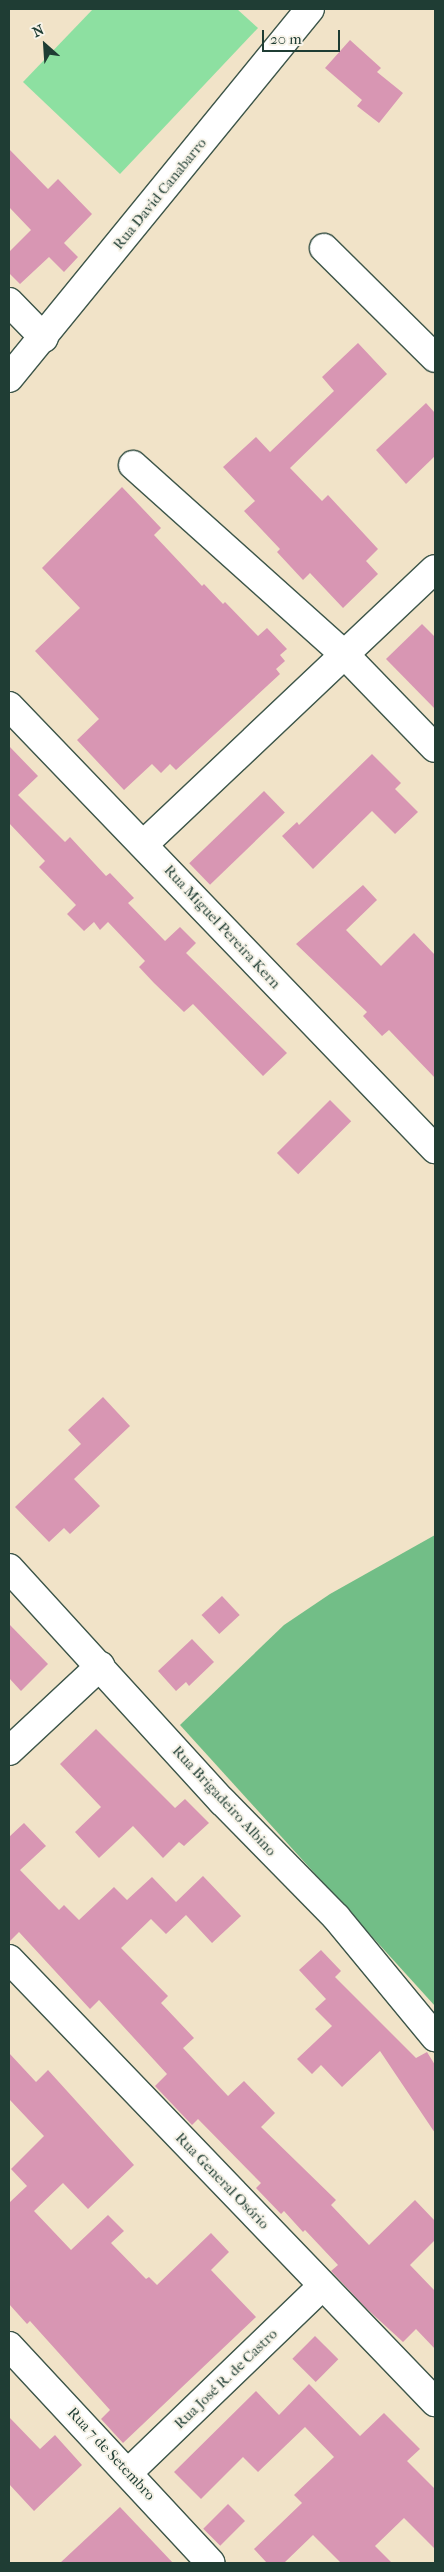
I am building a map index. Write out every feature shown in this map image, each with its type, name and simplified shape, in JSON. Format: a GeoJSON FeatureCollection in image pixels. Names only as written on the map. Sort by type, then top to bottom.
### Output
{"type":"FeatureCollection","features":[{"type":"Feature","properties":{"kind":"street","name":"Rua David Canabarro"},"geometry":{"type":"LineString","coordinates":[[9,378],[44,338],[310,9]]}},
{"type":"Feature","properties":{"kind":"street"},"geometry":{"type":"LineString","coordinates":[[324,248],[435,358]]}},
{"type":"Feature","properties":{"kind":"street"},"geometry":{"type":"LineString","coordinates":[[9,302],[44,338]]}},
{"type":"Feature","properties":{"kind":"street"},"geometry":{"type":"LineString","coordinates":[[134,465],[345,655],[435,748]]}},
{"type":"Feature","properties":{"kind":"street"},"geometry":{"type":"LineString","coordinates":[[144,844],[435,570]]}},
{"type":"Feature","properties":{"kind":"street","name":"Rua Miguel Pereira Kern"},"geometry":{"type":"LineString","coordinates":[[9,706],[144,844],[435,1149]]}},
{"type":"Feature","properties":{"kind":"street","name":"Rua Brigadeiro Albino"},"geometry":{"type":"LineString","coordinates":[[9,1568],[223,1802],[336,1917],[435,2037]]}},
{"type":"Feature","properties":{"kind":"street"},"geometry":{"type":"LineString","coordinates":[[9,1751],[100,1666]]}},
{"type":"Feature","properties":{"kind":"street","name":"Rua General Osório"},"geometry":{"type":"LineString","coordinates":[[9,1959],[435,2402]]}},
{"type":"Feature","properties":{"kind":"street","name":"Rua José R. de Castro"},"geometry":{"type":"LineString","coordinates":[[129,2472],[322,2286]]}},
{"type":"Feature","properties":{"kind":"street","name":"Rua 7 de Setembro"},"geometry":{"type":"LineString","coordinates":[[9,2346],[129,2472],[211,2563]]}},
{"type":"Feature","properties":{"kind":"green space"},"geometry":{"type":"Polygon","coordinates":[[[93,9],[237,9],[258,28],[120,174],[23,82],[93,9]]]}},
{"type":"Feature","properties":{"kind":"green space"},"geometry":{"type":"Polygon","coordinates":[[[435,1535],[435,2006],[180,1725],[284,1625],[330,1594],[435,1535]]]}},
{"type":"Feature","properties":{"kind":"building"},"geometry":{"type":"Polygon","coordinates":[[[350,40],[381,68],[377,72],[403,93],[379,123],[357,106],[362,100],[325,68],[350,40]]]}},
{"type":"Feature","properties":{"kind":"building"},"geometry":{"type":"Polygon","coordinates":[[[9,149],[48,189],[58,179],[92,214],[64,243],[78,257],[64,272],[49,257],[20,284],[9,273],[9,252],[31,230],[9,207],[9,149]]]}},
{"type":"Feature","properties":{"kind":"building"},"geometry":{"type":"Polygon","coordinates":[[[358,343],[387,374],[290,468],[322,501],[328,495],[378,549],[366,561],[378,574],[343,608],[310,573],[303,580],[277,552],[280,549],[244,511],[255,501],[223,467],[256,437],[270,452],[334,391],[322,377],[358,343]]]}},
{"type":"Feature","properties":{"kind":"building"},"geometry":{"type":"Polygon","coordinates":[[[426,403],[435,413],[435,456],[406,484],[376,450],[426,403]]]}},
{"type":"Feature","properties":{"kind":"building"},"geometry":{"type":"Polygon","coordinates":[[[122,487],[161,528],[154,535],[202,586],[204,584],[223,604],[225,602],[258,636],[267,628],[287,649],[280,655],[285,661],[276,669],[280,674],[176,770],[170,764],[161,773],[152,764],[124,790],[77,740],[99,719],[35,651],[80,608],[42,568],[122,487]]]}},
{"type":"Feature","properties":{"kind":"building"},"geometry":{"type":"Polygon","coordinates":[[[422,624],[435,637],[435,709],[386,659],[422,624]]]}},
{"type":"Feature","properties":{"kind":"building"},"geometry":{"type":"Polygon","coordinates":[[[9,746],[38,776],[18,795],[65,842],[70,837],[106,876],[110,873],[134,898],[128,903],[165,941],[180,927],[196,943],[186,953],[287,1053],[263,1076],[193,1004],[184,1012],[154,983],[139,967],[145,961],[108,922],[100,930],[94,922],[84,931],[67,914],[76,905],[39,867],[45,861],[9,823],[9,746]]]}},
{"type":"Feature","properties":{"kind":"building"},"geometry":{"type":"Polygon","coordinates":[[[372,754],[401,783],[395,789],[418,812],[395,834],[372,811],[313,869],[282,836],[297,822],[299,825],[372,754]]]}},
{"type":"Feature","properties":{"kind":"building"},"geometry":{"type":"Polygon","coordinates":[[[264,791],[285,813],[210,885],[189,863],[264,791]]]}},
{"type":"Feature","properties":{"kind":"building"},"geometry":{"type":"Polygon","coordinates":[[[363,885],[377,900],[346,930],[381,966],[414,933],[435,955],[435,1078],[389,1030],[382,1036],[363,1016],[367,1012],[296,944],[363,885]]]}},
{"type":"Feature","properties":{"kind":"building"},"geometry":{"type":"Polygon","coordinates":[[[330,1100],[351,1121],[298,1174],[277,1153],[330,1100]]]}},
{"type":"Feature","properties":{"kind":"building"},"geometry":{"type":"Polygon","coordinates":[[[103,1397],[130,1426],[74,1479],[100,1506],[70,1534],[64,1528],[49,1542],[15,1507],[81,1444],[68,1430],[103,1397]]]}},
{"type":"Feature","properties":{"kind":"building"},"geometry":{"type":"Polygon","coordinates":[[[222,1596],[240,1615],[219,1634],[202,1615],[222,1596]]]}},
{"type":"Feature","properties":{"kind":"building"},"geometry":{"type":"Polygon","coordinates":[[[9,1624],[48,1664],[21,1691],[9,1678],[9,1624]]]}},
{"type":"Feature","properties":{"kind":"building"},"geometry":{"type":"Polygon","coordinates":[[[192,1639],[214,1662],[189,1686],[186,1682],[176,1691],[158,1671],[192,1639]]]}},
{"type":"Feature","properties":{"kind":"building"},"geometry":{"type":"Polygon","coordinates":[[[96,1729],[175,1808],[185,1799],[209,1823],[184,1846],[179,1842],[163,1858],[133,1826],[99,1858],[75,1832],[101,1807],[60,1764],[96,1729]]]}},
{"type":"Feature","properties":{"kind":"building"},"geometry":{"type":"Polygon","coordinates":[[[24,1823],[46,1846],[20,1870],[59,1910],[64,1905],[79,1920],[114,1887],[127,1900],[152,1877],[176,1902],[203,1876],[241,1916],[212,1943],[186,1915],[166,1934],[151,1919],[121,1948],[168,1996],[161,2003],[194,2038],[183,2048],[228,2096],[244,2081],[275,2113],[261,2127],[336,2200],[331,2205],[369,2245],[415,2200],[435,2221],[435,2240],[410,2265],[435,2291],[435,2349],[416,2329],[403,2342],[366,2308],[331,2271],[338,2265],[305,2230],[303,2232],[284,2211],[281,2214],[256,2188],[261,2183],[198,2119],[192,2125],[155,2086],[167,2074],[99,2000],[90,2009],[19,1932],[9,1942],[9,1837],[24,1823]]]}},
{"type":"Feature","properties":{"kind":"building"},"geometry":{"type":"Polygon","coordinates":[[[321,1950],[341,1971],[335,1977],[416,2058],[427,2052],[435,2065],[435,2133],[380,2051],[342,2087],[321,2065],[312,2074],[297,2059],[332,2026],[315,2009],[326,1999],[299,1970],[321,1950]]]}},
{"type":"Feature","properties":{"kind":"building"},"geometry":{"type":"Polygon","coordinates":[[[9,2053],[36,2082],[48,2070],[134,2165],[88,2209],[63,2183],[34,2211],[71,2250],[108,2215],[124,2231],[111,2243],[146,2279],[149,2277],[157,2285],[211,2233],[229,2252],[211,2270],[256,2317],[123,2443],[101,2419],[110,2410],[30,2321],[27,2324],[9,2304],[9,2203],[27,2186],[11,2169],[44,2136],[9,2099],[9,2053]]]}},
{"type":"Feature","properties":{"kind":"building"},"geometry":{"type":"Polygon","coordinates":[[[315,2336],[338,2359],[316,2382],[292,2359],[315,2336]]]}},
{"type":"Feature","properties":{"kind":"building"},"geometry":{"type":"Polygon","coordinates":[[[309,2384],[360,2436],[384,2413],[420,2449],[407,2461],[435,2489],[435,2549],[404,2518],[375,2546],[392,2563],[341,2563],[313,2535],[284,2563],[267,2563],[254,2549],[302,2503],[294,2495],[334,2457],[305,2427],[258,2472],[243,2457],[201,2499],[174,2472],[256,2391],[279,2415],[309,2384]]]}},
{"type":"Feature","properties":{"kind":"building"},"geometry":{"type":"Polygon","coordinates":[[[9,2417],[40,2449],[55,2435],[82,2465],[34,2511],[9,2484],[9,2417]]]}},
{"type":"Feature","properties":{"kind":"building"},"geometry":{"type":"Polygon","coordinates":[[[228,2504],[245,2521],[220,2546],[203,2529],[228,2504]]]}},
{"type":"Feature","properties":{"kind":"building"},"geometry":{"type":"Polygon","coordinates":[[[120,2507],[173,2563],[60,2563],[120,2507]]]}}]}
